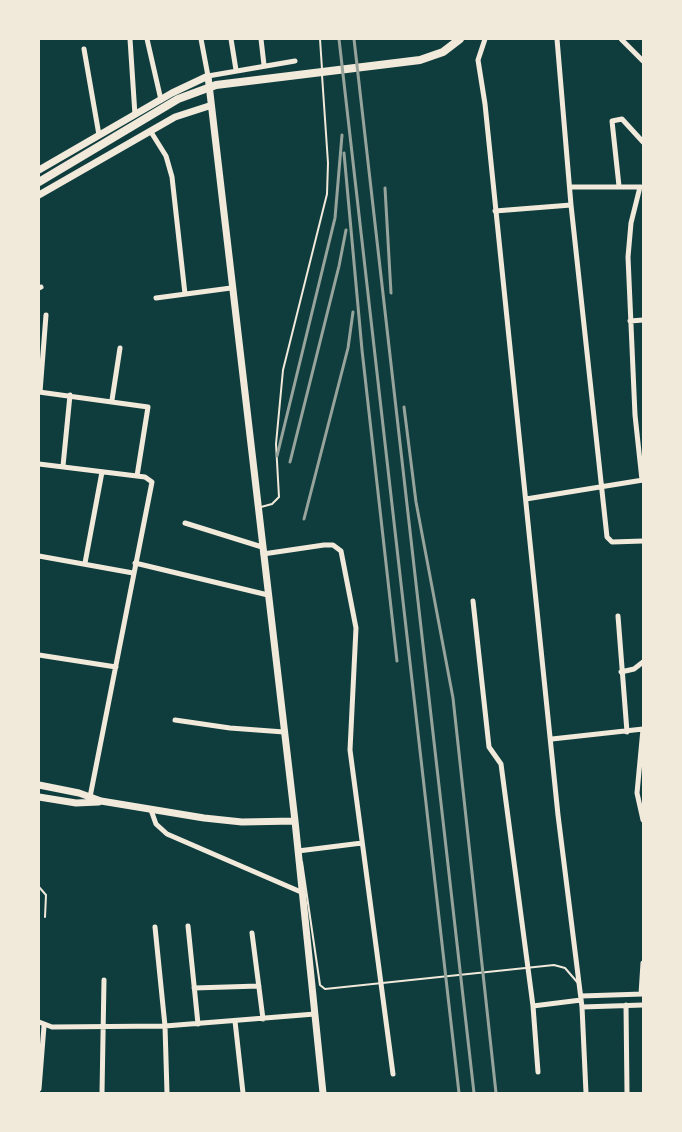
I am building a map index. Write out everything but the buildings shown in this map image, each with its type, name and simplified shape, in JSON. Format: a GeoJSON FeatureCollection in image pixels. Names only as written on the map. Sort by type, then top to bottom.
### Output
{"type":"FeatureCollection","features":[{"type":"Feature","properties":{"kind":"highway"},"geometry":{"type":"LineString","coordinates":[[39,182],[178,99],[216,85],[420,60],[443,52],[460,39]]}},
{"type":"Feature","properties":{"kind":"street"},"geometry":{"type":"LineString","coordinates":[[130,39],[135,115]]}},
{"type":"Feature","properties":{"kind":"street"},"geometry":{"type":"LineString","coordinates":[[147,39],[161,99]]}},
{"type":"Feature","properties":{"kind":"street"},"geometry":{"type":"LineString","coordinates":[[201,39],[208,76],[209,106],[295,820],[323,1093]]}},
{"type":"Feature","properties":{"kind":"street"},"geometry":{"type":"LineString","coordinates":[[231,39],[236,70]]}},
{"type":"Feature","properties":{"kind":"street"},"geometry":{"type":"LineString","coordinates":[[261,39],[264,65]]}},
{"type":"Feature","properties":{"kind":"street"},"geometry":{"type":"LineString","coordinates":[[485,39],[478,60],[485,104],[558,815],[581,1001],[586,1093]]}},
{"type":"Feature","properties":{"kind":"street"},"geometry":{"type":"LineString","coordinates":[[557,39],[571,205],[600,487],[608,541],[643,541]]}},
{"type":"Feature","properties":{"kind":"street"},"geometry":{"type":"LineString","coordinates":[[621,39],[643,61]]}},
{"type":"Feature","properties":{"kind":"street"},"geometry":{"type":"LineString","coordinates":[[84,49],[99,135]]}},
{"type":"Feature","properties":{"kind":"street"},"geometry":{"type":"LineString","coordinates":[[39,170],[161,99],[208,76],[295,61]]}},
{"type":"Feature","properties":{"kind":"street"},"geometry":{"type":"LineString","coordinates":[[39,195],[176,117],[209,106]]}},
{"type":"Feature","properties":{"kind":"street"},"geometry":{"type":"LineString","coordinates":[[619,186],[612,121],[622,118],[643,142]]}},
{"type":"Feature","properties":{"kind":"street"},"geometry":{"type":"LineString","coordinates":[[151,132],[166,156],[170,171],[185,294]]}},
{"type":"Feature","properties":{"kind":"street"},"geometry":{"type":"LineString","coordinates":[[526,499],[643,480],[635,415],[629,239],[641,187],[570,187]]}},
{"type":"Feature","properties":{"kind":"street"},"geometry":{"type":"LineString","coordinates":[[495,211],[571,205]]}},
{"type":"Feature","properties":{"kind":"street"},"geometry":{"type":"LineString","coordinates":[[156,298],[231,288]]}},
{"type":"Feature","properties":{"kind":"street"},"geometry":{"type":"LineString","coordinates":[[46,315],[40,392],[144,406],[148,410],[136,476]]}},
{"type":"Feature","properties":{"kind":"street"},"geometry":{"type":"LineString","coordinates":[[630,321],[643,320]]}},
{"type":"Feature","properties":{"kind":"street"},"geometry":{"type":"LineString","coordinates":[[112,400],[120,348]]}},
{"type":"Feature","properties":{"kind":"street"},"geometry":{"type":"LineString","coordinates":[[63,466],[70,395]]}},
{"type":"Feature","properties":{"kind":"street"},"geometry":{"type":"LineString","coordinates":[[635,415],[643,413]]}},
{"type":"Feature","properties":{"kind":"street"},"geometry":{"type":"LineString","coordinates":[[39,464],[136,476],[149,479],[152,487],[90,796]]}},
{"type":"Feature","properties":{"kind":"street"},"geometry":{"type":"LineString","coordinates":[[85,563],[102,472]]}},
{"type":"Feature","properties":{"kind":"street"},"geometry":{"type":"LineString","coordinates":[[185,523],[263,550],[324,544],[333,545],[341,551],[356,628],[349,732],[393,1074]]}},
{"type":"Feature","properties":{"kind":"street"},"geometry":{"type":"LineString","coordinates":[[39,556],[133,573]]}},
{"type":"Feature","properties":{"kind":"street"},"geometry":{"type":"LineString","coordinates":[[135,563],[268,595]]}},
{"type":"Feature","properties":{"kind":"street"},"geometry":{"type":"LineString","coordinates":[[473,601],[489,747],[501,764],[533,1006],[538,1072]]}},
{"type":"Feature","properties":{"kind":"street"},"geometry":{"type":"LineString","coordinates":[[618,616],[627,732]]}},
{"type":"Feature","properties":{"kind":"street"},"geometry":{"type":"LineString","coordinates":[[39,654],[116,667]]}},
{"type":"Feature","properties":{"kind":"street"},"geometry":{"type":"LineString","coordinates":[[621,672],[634,669],[643,662]]}},
{"type":"Feature","properties":{"kind":"street"},"geometry":{"type":"LineString","coordinates":[[174,720],[230,728],[284,732]]}},
{"type":"Feature","properties":{"kind":"street"},"geometry":{"type":"LineString","coordinates":[[552,740],[643,729],[638,793],[643,820]]}},
{"type":"Feature","properties":{"kind":"street"},"geometry":{"type":"LineString","coordinates":[[39,785],[90,796],[101,801],[234,822],[295,820]]}},
{"type":"Feature","properties":{"kind":"street"},"geometry":{"type":"LineString","coordinates":[[39,797],[76,803],[101,801]]}},
{"type":"Feature","properties":{"kind":"street"},"geometry":{"type":"LineString","coordinates":[[151,810],[156,824],[167,834],[301,892]]}},
{"type":"Feature","properties":{"kind":"street"},"geometry":{"type":"LineString","coordinates":[[298,851],[362,843]]}},
{"type":"Feature","properties":{"kind":"street"},"geometry":{"type":"LineString","coordinates":[[188,926],[198,1024]]}},
{"type":"Feature","properties":{"kind":"street"},"geometry":{"type":"LineString","coordinates":[[155,927],[165,1026],[167,1093]]}},
{"type":"Feature","properties":{"kind":"street"},"geometry":{"type":"LineString","coordinates":[[252,933],[263,1019]]}},
{"type":"Feature","properties":{"kind":"street"},"geometry":{"type":"LineString","coordinates":[[533,1006],[642,994],[643,963]]}},
{"type":"Feature","properties":{"kind":"street"},"geometry":{"type":"LineString","coordinates":[[102,1093],[105,1027],[104,980]]}},
{"type":"Feature","properties":{"kind":"street"},"geometry":{"type":"LineString","coordinates":[[194,988],[259,986]]}},
{"type":"Feature","properties":{"kind":"street"},"geometry":{"type":"LineString","coordinates":[[581,1001],[643,1005]]}},
{"type":"Feature","properties":{"kind":"street"},"geometry":{"type":"LineString","coordinates":[[626,1005],[627,1093]]}},
{"type":"Feature","properties":{"kind":"street"},"geometry":{"type":"LineString","coordinates":[[39,1089],[41,1024],[105,1027],[165,1026],[315,1014]]}},
{"type":"Feature","properties":{"kind":"street"},"geometry":{"type":"LineString","coordinates":[[235,1021],[243,1093]]}},
{"type":"Feature","properties":{"kind":"lane"},"geometry":{"type":"LineString","coordinates":[[258,508],[272,504],[279,497],[276,444],[283,370],[327,194],[328,163],[320,39]]}},
{"type":"Feature","properties":{"kind":"lane"},"geometry":{"type":"LineString","coordinates":[[298,860],[304,866],[320,985],[326,989],[335,990],[554,965],[565,968],[579,985]]}},
{"type":"Feature","properties":{"kind":"lane"},"geometry":{"type":"LineString","coordinates":[[39,887],[46,895],[45,917]]}},
{"type":"Feature","properties":{"kind":"railway"},"geometry":{"type":"LineString","coordinates":[[339,39],[459,1093]]}},
{"type":"Feature","properties":{"kind":"railway"},"geometry":{"type":"LineString","coordinates":[[354,39],[474,1093]]}},
{"type":"Feature","properties":{"kind":"railway"},"geometry":{"type":"LineString","coordinates":[[277,456],[335,218],[342,135]]}},
{"type":"Feature","properties":{"kind":"railway"},"geometry":{"type":"LineString","coordinates":[[344,153],[362,350],[397,661]]}},
{"type":"Feature","properties":{"kind":"railway"},"geometry":{"type":"LineString","coordinates":[[385,188],[391,293]]}},
{"type":"Feature","properties":{"kind":"railway"},"geometry":{"type":"LineString","coordinates":[[290,462],[346,230]]}},
{"type":"Feature","properties":{"kind":"railway"},"geometry":{"type":"LineString","coordinates":[[304,519],[348,348],[353,312]]}},
{"type":"Feature","properties":{"kind":"railway"},"geometry":{"type":"LineString","coordinates":[[404,407],[416,502],[453,698],[496,1093]]}}]}
